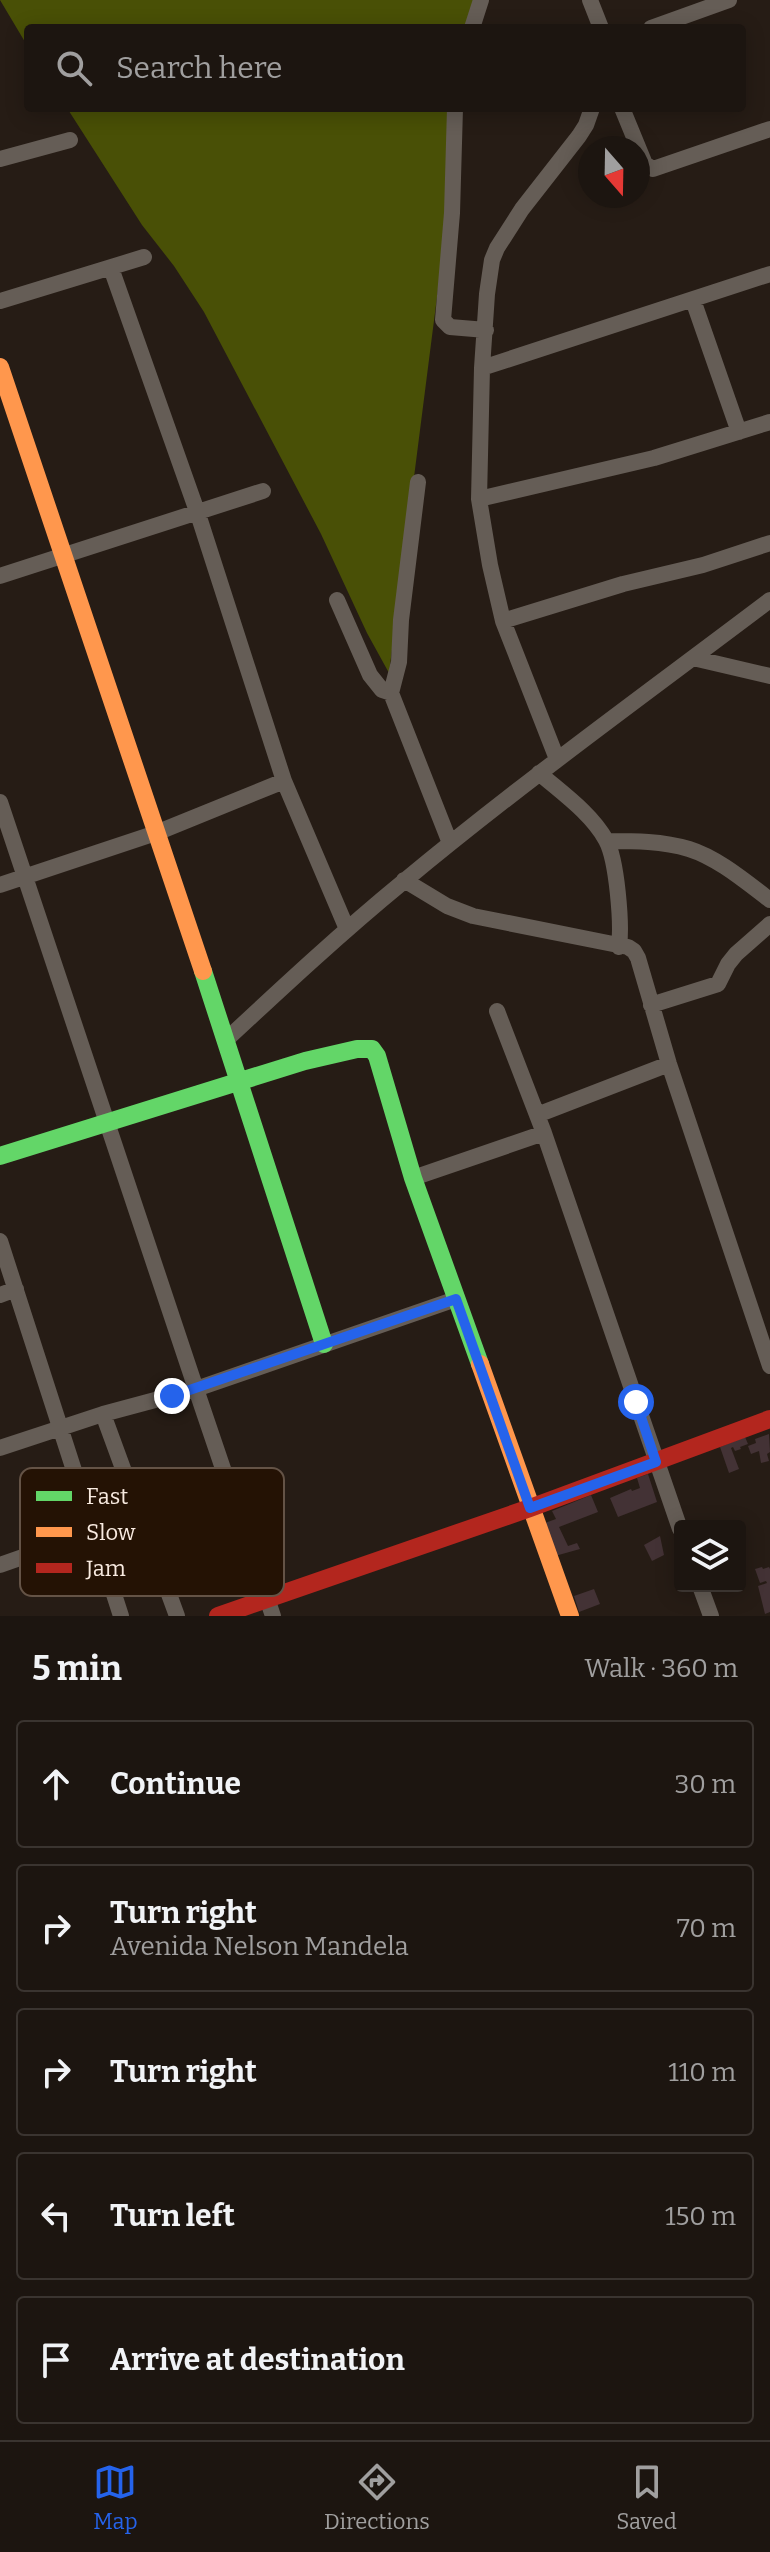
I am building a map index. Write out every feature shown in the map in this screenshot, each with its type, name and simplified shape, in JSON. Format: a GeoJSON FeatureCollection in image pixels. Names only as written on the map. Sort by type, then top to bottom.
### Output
{"type":"FeatureCollection","features":[{"type":"Feature","properties":{"kind":"street"},"geometry":{"type":"LineString","coordinates":[[473,24],[481,0]]}},
{"type":"Feature","properties":{"kind":"street"},"geometry":{"type":"LineString","coordinates":[[590,0],[599,24]]}},
{"type":"Feature","properties":{"kind":"street"},"geometry":{"type":"LineString","coordinates":[[662,24],[729,0]]}},
{"type":"Feature","properties":{"kind":"street"},"geometry":{"type":"LineString","coordinates":[[455,112],[452,213],[443,320],[450,327],[486,330]]}},
{"type":"Feature","properties":{"kind":"street"},"geometry":{"type":"LineString","coordinates":[[557,759],[503,621],[479,499],[482,368],[489,283],[497,248],[522,209],[579,136],[591,112]]}},
{"type":"Feature","properties":{"kind":"street"},"geometry":{"type":"LineString","coordinates":[[624,112],[645,164],[653,169],[770,129]]}},
{"type":"Feature","properties":{"kind":"street"},"geometry":{"type":"LineString","coordinates":[[0,159],[70,140]]}},
{"type":"Feature","properties":{"kind":"street"},"geometry":{"type":"LineString","coordinates":[[0,301],[144,257]]}},
{"type":"Feature","properties":{"kind":"street"},"geometry":{"type":"LineString","coordinates":[[111,268],[198,514],[284,781],[347,929]]}},
{"type":"Feature","properties":{"kind":"street"},"geometry":{"type":"LineString","coordinates":[[482,368],[770,274]]}},
{"type":"Feature","properties":{"kind":"street"},"geometry":{"type":"LineString","coordinates":[[693,300],[739,432]]}},
{"type":"Feature","properties":{"kind":"street"},"geometry":{"type":"LineString","coordinates":[[0,367],[226,1040],[324,1344]]}},
{"type":"Feature","properties":{"kind":"street"},"geometry":{"type":"LineString","coordinates":[[479,499],[654,458],[770,422]]}},
{"type":"Feature","properties":{"kind":"street"},"geometry":{"type":"LineString","coordinates":[[418,482],[401,620],[399,662],[391,693],[450,843]]}},
{"type":"Feature","properties":{"kind":"street"},"geometry":{"type":"LineString","coordinates":[[0,576],[263,491]]}},
{"type":"Feature","properties":{"kind":"street"},"geometry":{"type":"LineString","coordinates":[[503,621],[770,543]]}},
{"type":"Feature","properties":{"kind":"street"},"geometry":{"type":"LineString","coordinates":[[337,600],[370,675],[382,690],[391,693]]}},
{"type":"Feature","properties":{"kind":"street"},"geometry":{"type":"LineString","coordinates":[[226,1040],[404,880],[557,759],[770,600]]}},
{"type":"Feature","properties":{"kind":"street"},"geometry":{"type":"LineString","coordinates":[[693,658],[770,676]]}},
{"type":"Feature","properties":{"kind":"street"},"geometry":{"type":"LineString","coordinates":[[539,773],[589,817],[607,841],[621,928],[619,947]]}},
{"type":"Feature","properties":{"kind":"street"},"geometry":{"type":"LineString","coordinates":[[0,885],[156,833],[284,781]]}},
{"type":"Feature","properties":{"kind":"street"},"geometry":{"type":"LineString","coordinates":[[0,802],[222,1468]]}},
{"type":"Feature","properties":{"kind":"street"},"geometry":{"type":"LineString","coordinates":[[607,841],[646,841],[691,850],[737,876],[770,900]]}},
{"type":"Feature","properties":{"kind":"street"},"geometry":{"type":"LineString","coordinates":[[404,880],[447,906],[473,916],[628,947],[634,951],[770,1366]]}},
{"type":"Feature","properties":{"kind":"street"},"geometry":{"type":"LineString","coordinates":[[651,1005],[718,984],[736,954],[770,924]]}},
{"type":"Feature","properties":{"kind":"street"},"geometry":{"type":"LineString","coordinates":[[497,1011],[544,1133],[677,1520]]}},
{"type":"Feature","properties":{"kind":"street"},"geometry":{"type":"LineString","coordinates":[[0,1156],[305,1061],[357,1049],[372,1049],[377,1056],[413,1178],[570,1616]]}},
{"type":"Feature","properties":{"kind":"street"},"geometry":{"type":"LineString","coordinates":[[537,1115],[669,1064]]}},
{"type":"Feature","properties":{"kind":"street"},"geometry":{"type":"LineString","coordinates":[[413,1178],[544,1133]]}},
{"type":"Feature","properties":{"kind":"street"},"geometry":{"type":"LineString","coordinates":[[0,1241],[8,1292],[74,1468]]}},
{"type":"Feature","properties":{"kind":"street"},"geometry":{"type":"LineString","coordinates":[[0,1448],[103,1414],[196,1389],[456,1299]]}},
{"type":"Feature","properties":{"kind":"street"},"geometry":{"type":"LineString","coordinates":[[103,1414],[123,1468]]}},
{"type":"Feature","properties":{"kind":"street"},"geometry":{"type":"LineString","coordinates":[[218,1616],[268,1605],[770,1419]]}},
{"type":"Feature","properties":{"kind":"street"},"geometry":{"type":"LineString","coordinates":[[0,1565],[20,1558]]}},
{"type":"Feature","properties":{"kind":"street"},"geometry":{"type":"LineString","coordinates":[[702,1592],[711,1616]]}},
{"type":"Feature","properties":{"kind":"street"},"geometry":{"type":"LineString","coordinates":[[115,1596],[121,1616]]}},
{"type":"Feature","properties":{"kind":"street"},"geometry":{"type":"LineString","coordinates":[[171,1596],[179,1616]]}},
{"type":"Feature","properties":{"kind":"lane"},"geometry":{"type":"LineString","coordinates":[[173,1596],[179,1616]]}},
{"type":"Feature","properties":{"kind":"green space"},"geometry":{"type":"Polygon","coordinates":[[[0,0],[474,0],[467,24],[24,24],[24,40],[0,0]]]}},
{"type":"Feature","properties":{"kind":"green space"},"geometry":{"type":"Polygon","coordinates":[[[70,112],[451,112],[443,250],[389,673],[321,534],[204,312],[142,225],[70,112]]]}},
{"type":"Feature","properties":{"kind":"building"},"geometry":{"type":"Polygon","coordinates":[[[769,1434],[769,1461],[761,1463],[759,1451],[751,1454],[748,1446],[756,1443],[755,1439],[769,1434]]]}},
{"type":"Feature","properties":{"kind":"building"},"geometry":{"type":"Polygon","coordinates":[[[745,1437],[748,1444],[735,1451],[731,1448],[739,1469],[729,1473],[720,1447],[745,1437]]]}},
{"type":"Feature","properties":{"kind":"building"},"geometry":{"type":"Polygon","coordinates":[[[648,1474],[657,1502],[618,1517],[610,1498],[640,1488],[637,1478],[648,1474]]]}},
{"type":"Feature","properties":{"kind":"building"},"geometry":{"type":"Polygon","coordinates":[[[591,1495],[598,1512],[559,1527],[568,1546],[577,1543],[580,1549],[555,1556],[542,1524],[556,1519],[552,1511],[591,1495]]]}},
{"type":"Feature","properties":{"kind":"building"},"geometry":{"type":"Polygon","coordinates":[[[660,1536],[664,1555],[652,1561],[644,1545],[660,1536]]]}},
{"type":"Feature","properties":{"kind":"building"},"geometry":{"type":"Polygon","coordinates":[[[755,1569],[770,1569],[770,1612],[765,1614],[758,1586],[767,1583],[760,1583],[755,1569]]]}},
{"type":"Feature","properties":{"kind":"building"},"geometry":{"type":"Polygon","coordinates":[[[594,1589],[600,1604],[579,1612],[574,1596],[594,1589]]]}},
{"type":"Feature","properties":{"kind":"traffic: fast"},"geometry":{"type":"LineString","coordinates":[[203,971],[324,1344]]}},
{"type":"Feature","properties":{"kind":"traffic: fast"},"geometry":{"type":"LineString","coordinates":[[0,1156],[305,1061],[357,1049],[372,1049],[377,1056],[413,1178],[480,1364]]}},
{"type":"Feature","properties":{"kind":"traffic: slow"},"geometry":{"type":"LineString","coordinates":[[0,367],[203,971]]}},
{"type":"Feature","properties":{"kind":"traffic: slow"},"geometry":{"type":"LineString","coordinates":[[480,1364],[570,1616]]}},
{"type":"Feature","properties":{"kind":"traffic: jam"},"geometry":{"type":"LineString","coordinates":[[284,1593],[530,1508],[770,1419]]}},
{"type":"Feature","properties":{"kind":"traffic: jam"},"geometry":{"type":"LineString","coordinates":[[218,1616],[276,1596]]}},
{"type":"Feature","properties":{"kind":"route"},"geometry":{"type":"LineString","coordinates":[[172,1396],[456,1299],[530,1508],[656,1462],[636,1402]]}}]}
